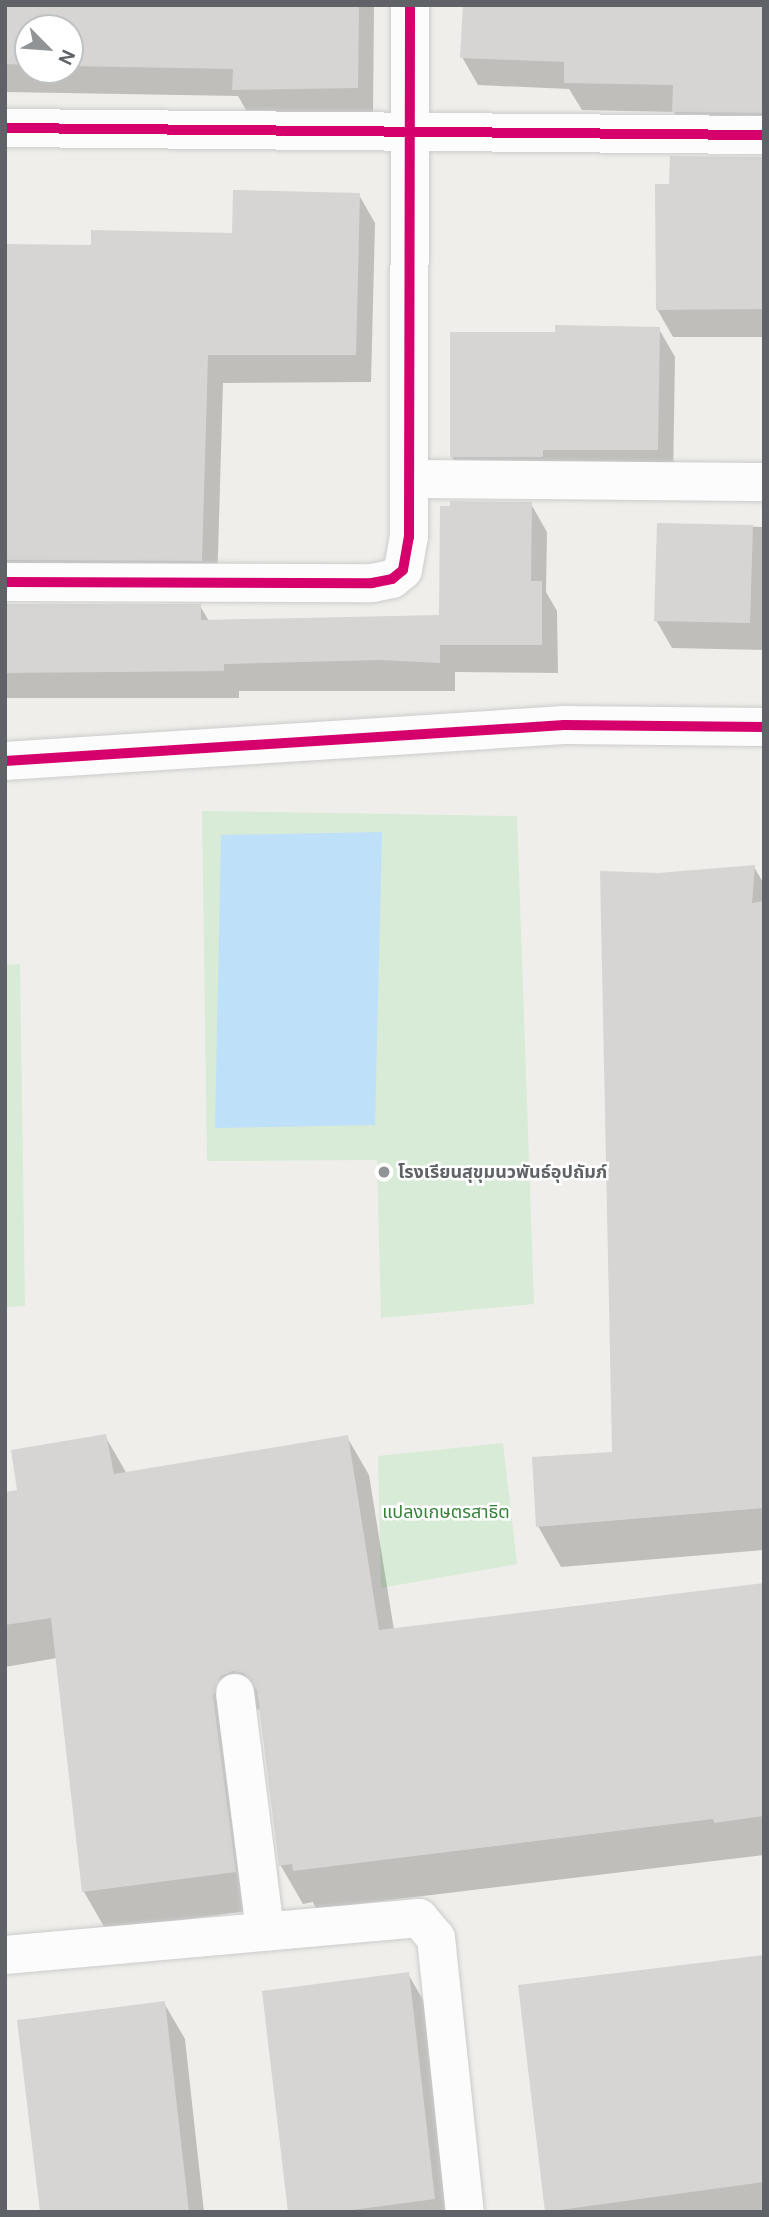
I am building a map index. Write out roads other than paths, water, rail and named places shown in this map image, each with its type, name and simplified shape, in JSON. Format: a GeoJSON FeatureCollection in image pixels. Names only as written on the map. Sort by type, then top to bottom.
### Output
{"type":"FeatureCollection","features":[{"type":"Feature","properties":{"kind":"street"},"geometry":{"type":"LineString","coordinates":[[5,582],[372,583],[392,579],[403,570],[409,537],[410,5]]}},
{"type":"Feature","properties":{"kind":"street"},"geometry":{"type":"LineString","coordinates":[[5,128],[408,128],[764,135]]}},
{"type":"Feature","properties":{"kind":"street"},"geometry":{"type":"LineString","coordinates":[[409,479],[764,482]]}},
{"type":"Feature","properties":{"kind":"street"},"geometry":{"type":"LineString","coordinates":[[5,761],[564,725],[764,727]]}},
{"type":"Feature","properties":{"kind":"street"},"geometry":{"type":"LineString","coordinates":[[235,1693],[265,1930]]}},
{"type":"Feature","properties":{"kind":"street"},"geometry":{"type":"LineString","coordinates":[[5,1955],[419,1918],[436,1938],[465,2212]]}},
{"type":"Feature","properties":{"kind":"water"},"geometry":{"type":"Polygon","coordinates":[[[382,832],[375,1125],[215,1128],[221,835],[382,832]]]}},
{"type":"Feature","properties":{"kind":"place","name":"โรงเรียนสุขุมนวพันธ์อุปถัมภ์"},"geometry":{"type":"Point","coordinates":[384,1172]}},
{"type":"Feature","properties":{"kind":"park label","name":"แปลงเกษตรสาธิต"},"geometry":{"type":"Point","coordinates":[446,1512]}}]}
